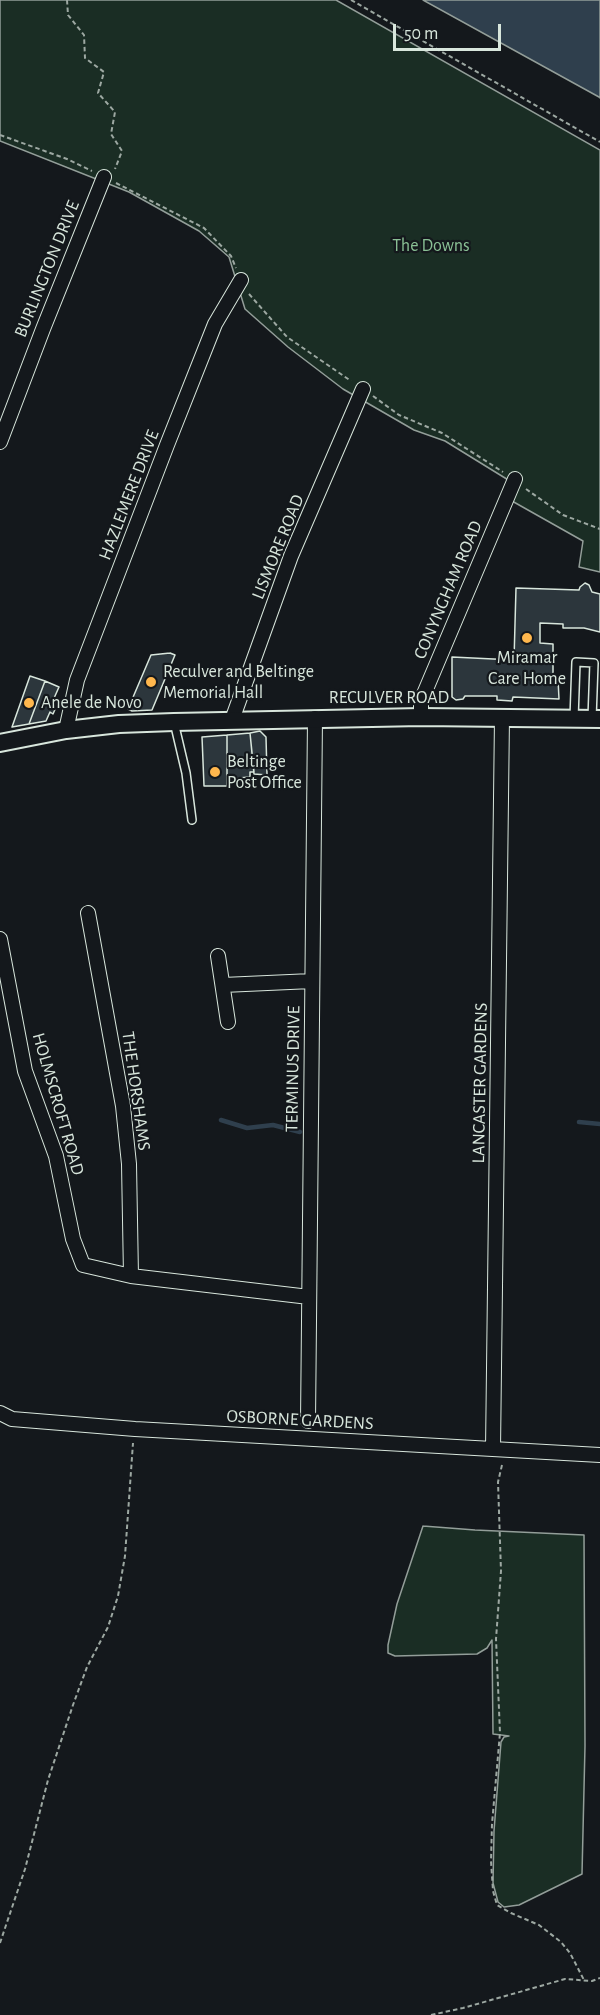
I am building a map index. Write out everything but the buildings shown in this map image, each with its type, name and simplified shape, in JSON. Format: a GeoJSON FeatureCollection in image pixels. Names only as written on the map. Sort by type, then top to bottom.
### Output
{"type":"FeatureCollection","features":[{"type":"Feature","properties":{"kind":"street","name":"BURLINGTON DRIVE"},"geometry":{"type":"LineString","coordinates":[[0,442],[46,319],[107,179]]}},
{"type":"Feature","properties":{"kind":"street","name":"HAZLEMERE DRIVE"},"geometry":{"type":"LineString","coordinates":[[66,730],[77,680],[167,445],[215,324],[241,280]]}},
{"type":"Feature","properties":{"kind":"street","name":"LISMORE ROAD"},"geometry":{"type":"LineString","coordinates":[[232,720],[291,556],[363,388]]}},
{"type":"Feature","properties":{"kind":"street","name":"CONYNGHAM ROAD"},"geometry":{"type":"LineString","coordinates":[[421,717],[421,701],[514,479]]}},
{"type":"Feature","properties":{"kind":"street","name":"LANCASTER GARDENS"},"geometry":{"type":"LineString","coordinates":[[498,1449],[502,717]]}},
{"type":"Feature","properties":{"kind":"street","name":"RECULVER ROAD"},"geometry":{"type":"LineString","coordinates":[[0,743],[66,730],[119,724],[315,718],[596,719]]}},
{"type":"Feature","properties":{"kind":"street","name":"TERMINUS DRIVE"},"geometry":{"type":"LineString","coordinates":[[308,1421],[315,718]]}},
{"type":"Feature","properties":{"kind":"street","name":"THE HORSHAMS"},"geometry":{"type":"LineString","coordinates":[[88,913],[123,1106],[129,1164],[131,1276]]}},
{"type":"Feature","properties":{"kind":"street","name":"HOLMSCROFT ROAD"},"geometry":{"type":"LineString","coordinates":[[0,939],[25,1071],[56,1156],[74,1239],[83,1266],[131,1276],[309,1297]]}},
{"type":"Feature","properties":{"kind":"street"},"geometry":{"type":"LineString","coordinates":[[218,956],[228,1022]]}},
{"type":"Feature","properties":{"kind":"street"},"geometry":{"type":"LineString","coordinates":[[223,985],[312,981]]}},
{"type":"Feature","properties":{"kind":"street","name":"OSBORNE GARDENS"},"geometry":{"type":"LineString","coordinates":[[0,1413],[12,1419],[135,1429],[600,1455]]}},
{"type":"Feature","properties":{"kind":"lane"},"geometry":{"type":"LineString","coordinates":[[574,719],[576,662],[594,663],[596,719]]}},
{"type":"Feature","properties":{"kind":"lane"},"geometry":{"type":"LineString","coordinates":[[174,722],[186,773],[192,820]]}},
{"type":"Feature","properties":{"kind":"path"},"geometry":{"type":"LineString","coordinates":[[67,0],[68,15],[84,36],[85,58],[104,72],[98,93],[115,112],[111,134],[122,151],[107,179]]}},
{"type":"Feature","properties":{"kind":"path"},"geometry":{"type":"LineString","coordinates":[[351,0],[600,141]]}},
{"type":"Feature","properties":{"kind":"path"},"geometry":{"type":"LineString","coordinates":[[0,135],[67,159],[204,228],[231,256],[246,290],[287,337],[399,415],[442,433],[514,479],[534,496],[563,515],[600,529]]}},
{"type":"Feature","properties":{"kind":"path"},"geometry":{"type":"LineString","coordinates":[[0,1943],[25,1869],[48,1780],[73,1705],[87,1667],[108,1628],[118,1596],[125,1556],[135,1429]]}},
{"type":"Feature","properties":{"kind":"path"},"geometry":{"type":"LineString","coordinates":[[498,1449],[501,1571],[496,1639],[500,1733],[492,1824],[493,1890],[497,1905],[538,1925],[561,1942],[570,1953],[584,1980]]}},
{"type":"Feature","properties":{"kind":"path"},"geometry":{"type":"LineString","coordinates":[[431,2015],[565,1979],[592,1981],[600,1978]]}},
{"type":"Feature","properties":{"kind":"green space","name":"The Downs"},"geometry":{"type":"Polygon","coordinates":[[[0,0],[336,0],[600,150],[600,572],[579,567],[583,541],[512,501],[518,486],[445,441],[414,430],[343,389],[288,347],[245,309],[229,257],[199,231],[129,192],[0,141],[0,0]]]}},
{"type":"Feature","properties":{"kind":"green space"},"geometry":{"type":"Polygon","coordinates":[[[423,1526],[584,1535],[585,1746],[582,1874],[519,1905],[504,1907],[498,1902],[493,1883],[494,1831],[501,1742],[504,1737],[509,1736],[493,1734],[492,1640],[487,1648],[477,1654],[395,1656],[388,1653],[397,1604],[423,1526]]]}},
{"type":"Feature","properties":{"kind":"water"},"geometry":{"type":"Polygon","coordinates":[[[423,0],[600,0],[600,98],[599,97],[423,0]]]}},
{"type":"Feature","properties":{"kind":"waterway"},"geometry":{"type":"LineString","coordinates":[[221,1120],[247,1128],[273,1125],[300,1132]]}},
{"type":"Feature","properties":{"kind":"waterway"},"geometry":{"type":"LineString","coordinates":[[579,1122],[600,1124]]}},
{"type":"Feature","properties":{"kind":"place","name":"Miramar Care Home"},"geometry":{"type":"Point","coordinates":[527,638]}},
{"type":"Feature","properties":{"kind":"place","name":"Reculver and Beltinge Memorial Hall"},"geometry":{"type":"Point","coordinates":[151,682]}},
{"type":"Feature","properties":{"kind":"place","name":"Anele de Novo"},"geometry":{"type":"Point","coordinates":[29,703]}},
{"type":"Feature","properties":{"kind":"place","name":"Beltinge Post Office"},"geometry":{"type":"Point","coordinates":[215,772]}}]}
